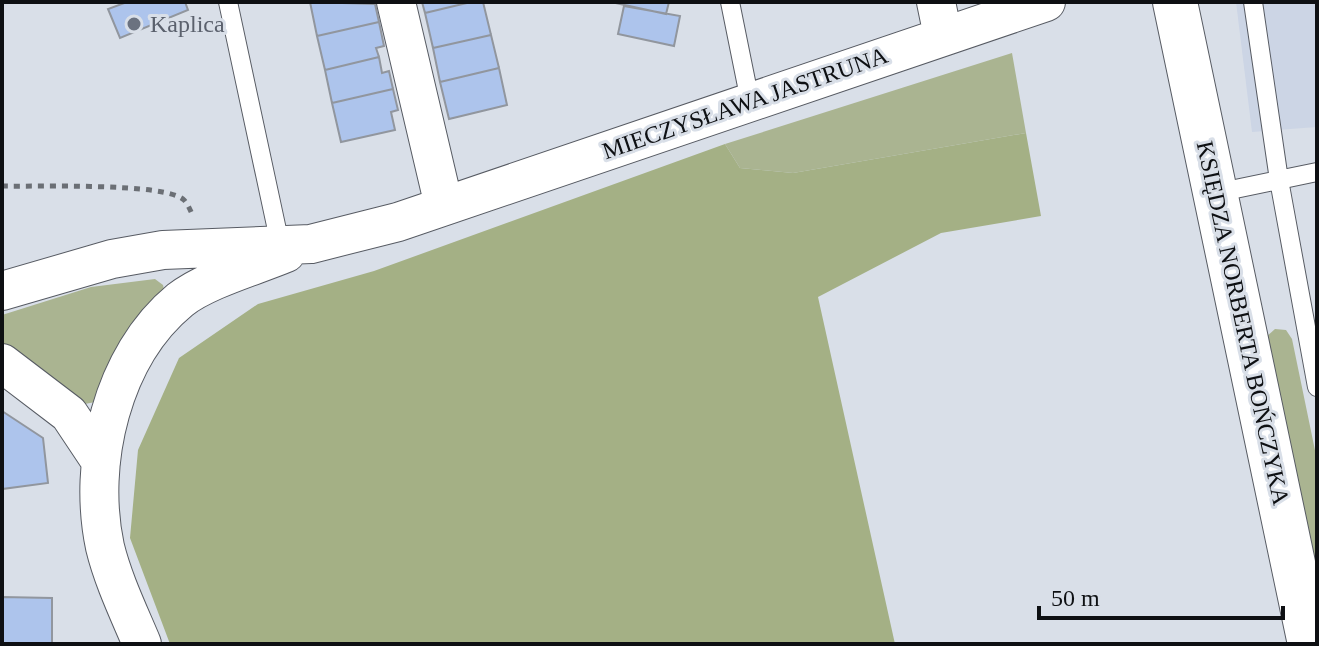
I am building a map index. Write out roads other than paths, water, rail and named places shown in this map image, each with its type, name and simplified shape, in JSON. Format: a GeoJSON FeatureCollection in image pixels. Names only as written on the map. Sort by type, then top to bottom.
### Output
{"type":"FeatureCollection","features":[{"type":"Feature","properties":{"kind":"street"},"geometry":{"type":"LineString","coordinates":[[396,2],[444,206]]}},
{"type":"Feature","properties":{"kind":"street","name":"MIECZYSŁAWA JASTRUNA"},"geometry":{"type":"LineString","coordinates":[[2,291],[112,259],[163,250],[295,244],[398,222],[750,101],[939,19],[1046,2]]}},
{"type":"Feature","properties":{"kind":"street","name":"KSIĘDZA NORBERTA BOŃCZYKA"},"geometry":{"type":"LineString","coordinates":[[1175,2],[1310,644]]}},
{"type":"Feature","properties":{"kind":"street"},"geometry":{"type":"LineString","coordinates":[[142,644],[105,547],[100,504],[101,462],[115,395],[143,339],[181,299],[295,244]]}},
{"type":"Feature","properties":{"kind":"street"},"geometry":{"type":"LineString","coordinates":[[2,363],[69,414],[101,462]]}},
{"type":"Feature","properties":{"kind":"lane"},"geometry":{"type":"LineString","coordinates":[[228,2],[295,244]]}},
{"type":"Feature","properties":{"kind":"lane"},"geometry":{"type":"LineString","coordinates":[[730,2],[750,101]]}},
{"type":"Feature","properties":{"kind":"lane"},"geometry":{"type":"LineString","coordinates":[[1253,2],[1279,180],[1317,387]]}},
{"type":"Feature","properties":{"kind":"lane"},"geometry":{"type":"LineString","coordinates":[[1216,193],[1317,172]]}},
{"type":"Feature","properties":{"kind":"place","name":"Kaplica"},"geometry":{"type":"Point","coordinates":[134,24]}}]}
